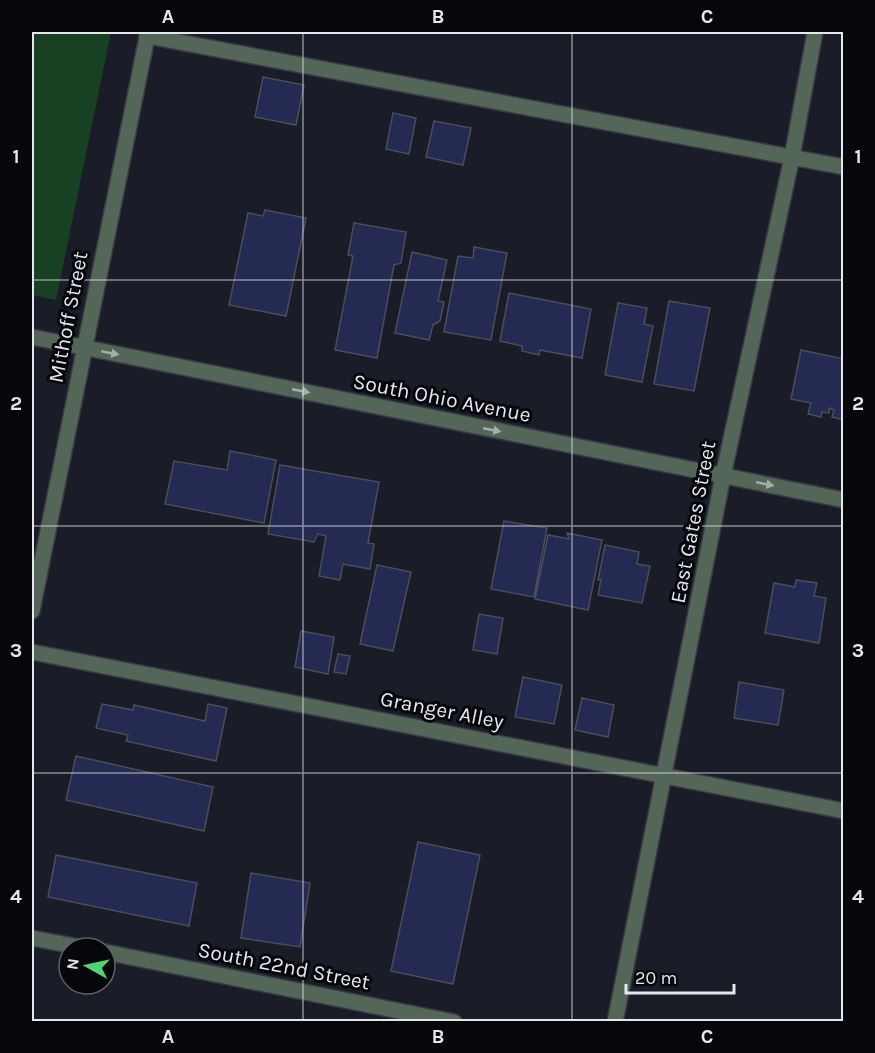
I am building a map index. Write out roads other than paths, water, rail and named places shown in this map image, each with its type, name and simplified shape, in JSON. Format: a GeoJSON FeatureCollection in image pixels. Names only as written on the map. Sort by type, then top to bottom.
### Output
{"type":"FeatureCollection","features":[{"type":"Feature","properties":{"kind":"street","name":"East Gates Street"},"geometry":{"type":"LineString","coordinates":[[615,1022],[723,476],[792,157],[815,32]]}},
{"type":"Feature","properties":{"kind":"street"},"geometry":{"type":"LineString","coordinates":[[147,34],[843,167]]}},
{"type":"Feature","properties":{"kind":"street","name":"Mithoff Street"},"geometry":{"type":"LineString","coordinates":[[32,611],[147,34]]}},
{"type":"Feature","properties":{"kind":"street","name":"South Ohio Avenue"},"geometry":{"type":"LineString","coordinates":[[32,338],[843,500]]}},
{"type":"Feature","properties":{"kind":"street","name":"Granger Alley"},"geometry":{"type":"LineString","coordinates":[[32,652],[843,811]]}},
{"type":"Feature","properties":{"kind":"street"},"geometry":{"type":"LineString","coordinates":[[32,938],[57,943]]}},
{"type":"Feature","properties":{"kind":"street","name":"South 22nd Street"},"geometry":{"type":"LineString","coordinates":[[117,954],[454,1022]]}}]}
